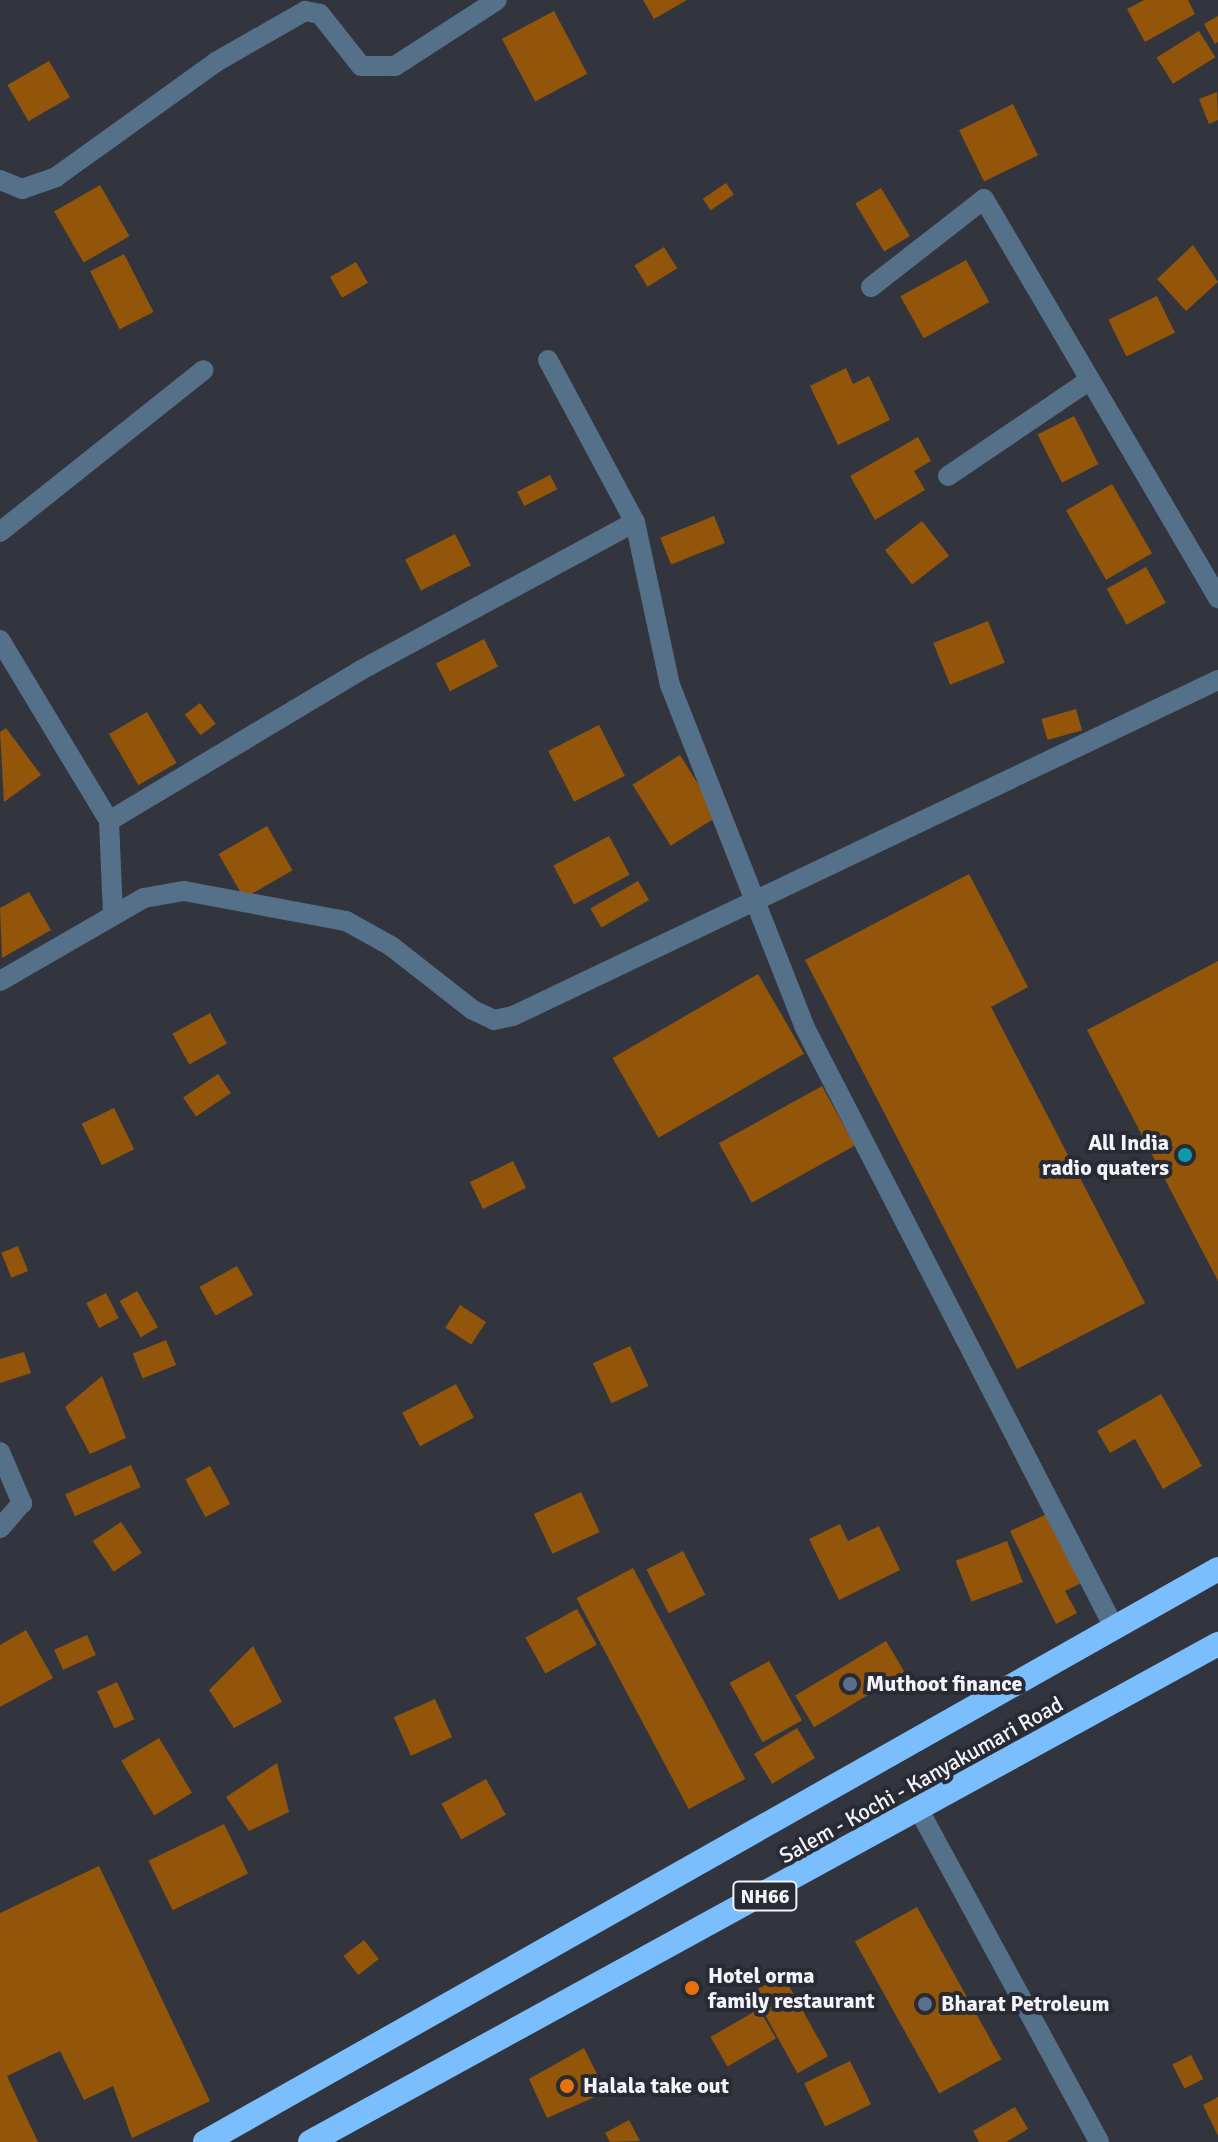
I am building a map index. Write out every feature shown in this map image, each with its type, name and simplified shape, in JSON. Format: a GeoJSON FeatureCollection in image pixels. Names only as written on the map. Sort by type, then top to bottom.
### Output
{"type":"FeatureCollection","features":[{"type":"Feature","properties":{"kind":"highway"},"geometry":{"type":"LineString","coordinates":[[205,2142],[1218,1569]]}},
{"type":"Feature","properties":{"kind":"highway","name":"Salem - Kochi - Kanyakumari Road"},"geometry":{"type":"LineString","coordinates":[[310,2142],[920,1812],[1218,1644]]}},
{"type":"Feature","properties":{"kind":"street"},"geometry":{"type":"LineString","coordinates":[[0,180],[22,189],[56,177],[216,62],[305,11],[320,14],[361,66],[395,66],[497,0]]}},
{"type":"Feature","properties":{"kind":"street"},"geometry":{"type":"LineString","coordinates":[[871,287],[984,199],[1218,598]]}},
{"type":"Feature","properties":{"kind":"street"},"geometry":{"type":"LineString","coordinates":[[548,360],[635,522],[670,685],[834,1090],[1114,1627]]}},
{"type":"Feature","properties":{"kind":"street"},"geometry":{"type":"LineString","coordinates":[[0,532],[204,370]]}},
{"type":"Feature","properties":{"kind":"street"},"geometry":{"type":"LineString","coordinates":[[948,476],[1090,380]]}},
{"type":"Feature","properties":{"kind":"street"},"geometry":{"type":"LineString","coordinates":[[109,821],[361,670],[635,522]]}},
{"type":"Feature","properties":{"kind":"street"},"geometry":{"type":"LineString","coordinates":[[0,640],[109,821],[113,913]]}},
{"type":"Feature","properties":{"kind":"street"},"geometry":{"type":"LineString","coordinates":[[0,981],[113,913],[144,898],[184,891],[346,921],[494,1020],[758,901],[1218,680]]}},
{"type":"Feature","properties":{"kind":"street"},"geometry":{"type":"LineString","coordinates":[[0,1452],[22,1503],[0,1528]]}},
{"type":"Feature","properties":{"kind":"street"},"geometry":{"type":"LineString","coordinates":[[920,1812],[1099,2142]]}},
{"type":"Feature","properties":{"kind":"building"},"geometry":{"type":"Polygon","coordinates":[[[643,0],[687,0],[654,19],[643,0]]]}},
{"type":"Feature","properties":{"kind":"building"},"geometry":{"type":"Polygon","coordinates":[[[1144,0],[1188,0],[1195,14],[1145,42],[1127,9],[1144,0]]]}},
{"type":"Feature","properties":{"kind":"building"},"geometry":{"type":"Polygon","coordinates":[[[554,11],[587,74],[535,101],[502,39],[554,11]]]}},
{"type":"Feature","properties":{"kind":"building"},"geometry":{"type":"Polygon","coordinates":[[[1218,16],[1218,42],[1215,44],[1204,24],[1218,16]]]}},
{"type":"Feature","properties":{"kind":"building"},"geometry":{"type":"Polygon","coordinates":[[[1199,31],[1215,57],[1173,84],[1157,57],[1199,31]]]}},
{"type":"Feature","properties":{"kind":"building"},"geometry":{"type":"Polygon","coordinates":[[[49,61],[70,97],[28,121],[7,85],[49,61]]]}},
{"type":"Feature","properties":{"kind":"building"},"geometry":{"type":"Polygon","coordinates":[[[1217,92],[1218,120],[1209,124],[1199,99],[1217,92]]]}},
{"type":"Feature","properties":{"kind":"building"},"geometry":{"type":"Polygon","coordinates":[[[1013,104],[1038,155],[984,182],[959,130],[1013,104]]]}},
{"type":"Feature","properties":{"kind":"building"},"geometry":{"type":"Polygon","coordinates":[[[726,183],[734,195],[711,210],[703,199],[726,183]]]}},
{"type":"Feature","properties":{"kind":"building"},"geometry":{"type":"Polygon","coordinates":[[[100,185],[130,236],[84,263],[54,212],[100,185]]]}},
{"type":"Feature","properties":{"kind":"building"},"geometry":{"type":"Polygon","coordinates":[[[881,188],[910,236],[884,251],[855,203],[881,188]]]}},
{"type":"Feature","properties":{"kind":"building"},"geometry":{"type":"Polygon","coordinates":[[[1193,245],[1218,282],[1186,311],[1157,279],[1193,245]]]}},
{"type":"Feature","properties":{"kind":"building"},"geometry":{"type":"Polygon","coordinates":[[[664,247],[677,268],[648,287],[634,266],[664,247]]]}},
{"type":"Feature","properties":{"kind":"building"},"geometry":{"type":"Polygon","coordinates":[[[124,254],[154,312],[120,329],[90,271],[124,254]]]}},
{"type":"Feature","properties":{"kind":"building"},"geometry":{"type":"Polygon","coordinates":[[[966,260],[989,302],[924,338],[900,296],[966,260]]]}},
{"type":"Feature","properties":{"kind":"building"},"geometry":{"type":"Polygon","coordinates":[[[356,262],[368,283],[342,298],[330,277],[356,262]]]}},
{"type":"Feature","properties":{"kind":"building"},"geometry":{"type":"Polygon","coordinates":[[[1157,296],[1175,333],[1126,357],[1108,320],[1157,296]]]}},
{"type":"Feature","properties":{"kind":"building"},"geometry":{"type":"Polygon","coordinates":[[[846,368],[853,384],[869,376],[890,420],[838,445],[810,386],[846,368]]]}},
{"type":"Feature","properties":{"kind":"building"},"geometry":{"type":"Polygon","coordinates":[[[1074,416],[1099,464],[1062,483],[1037,435],[1074,416]]]}},
{"type":"Feature","properties":{"kind":"building"},"geometry":{"type":"Polygon","coordinates":[[[918,437],[931,461],[914,471],[925,490],[875,520],[850,476],[918,437]]]}},
{"type":"Feature","properties":{"kind":"building"},"geometry":{"type":"Polygon","coordinates":[[[550,475],[557,489],[524,506],[517,492],[550,475]]]}},
{"type":"Feature","properties":{"kind":"building"},"geometry":{"type":"Polygon","coordinates":[[[1112,484],[1152,553],[1106,580],[1066,510],[1112,484]]]}},
{"type":"Feature","properties":{"kind":"building"},"geometry":{"type":"Polygon","coordinates":[[[714,516],[725,543],[671,565],[660,538],[714,516]]]}},
{"type":"Feature","properties":{"kind":"building"},"geometry":{"type":"Polygon","coordinates":[[[922,521],[949,556],[912,585],[885,550],[922,521]]]}},
{"type":"Feature","properties":{"kind":"building"},"geometry":{"type":"Polygon","coordinates":[[[455,534],[471,565],[421,591],[405,559],[455,534]]]}},
{"type":"Feature","properties":{"kind":"building"},"geometry":{"type":"Polygon","coordinates":[[[1146,567],[1166,603],[1127,625],[1107,589],[1146,567]]]}},
{"type":"Feature","properties":{"kind":"building"},"geometry":{"type":"Polygon","coordinates":[[[988,621],[1005,663],[950,685],[933,643],[988,621]]]}},
{"type":"Feature","properties":{"kind":"building"},"geometry":{"type":"Polygon","coordinates":[[[484,639],[498,667],[450,691],[436,664],[484,639]]]}},
{"type":"Feature","properties":{"kind":"building"},"geometry":{"type":"Polygon","coordinates":[[[200,703],[216,724],[200,735],[185,714],[200,703]]]}},
{"type":"Feature","properties":{"kind":"building"},"geometry":{"type":"Polygon","coordinates":[[[1076,709],[1082,730],[1047,740],[1041,719],[1076,709]]]}},
{"type":"Feature","properties":{"kind":"building"},"geometry":{"type":"Polygon","coordinates":[[[147,712],[176,763],[138,785],[109,734],[147,712]]]}},
{"type":"Feature","properties":{"kind":"building"},"geometry":{"type":"Polygon","coordinates":[[[599,725],[625,776],[574,802],[548,751],[599,725]]]}},
{"type":"Feature","properties":{"kind":"building"},"geometry":{"type":"Polygon","coordinates":[[[6,728],[41,775],[4,802],[0,732],[6,728]]]}},
{"type":"Feature","properties":{"kind":"building"},"geometry":{"type":"Polygon","coordinates":[[[680,755],[718,816],[671,846],[633,785],[680,755]]]}},
{"type":"Feature","properties":{"kind":"building"},"geometry":{"type":"Polygon","coordinates":[[[267,826],[292,870],[244,898],[219,854],[267,826]]]}},
{"type":"Feature","properties":{"kind":"building"},"geometry":{"type":"Polygon","coordinates":[[[609,836],[630,875],[574,904],[553,866],[609,836]]]}},
{"type":"Feature","properties":{"kind":"building"},"geometry":{"type":"Polygon","coordinates":[[[969,874],[1028,987],[991,1007],[1145,1303],[1017,1369],[805,960],[969,874]]]}},
{"type":"Feature","properties":{"kind":"building"},"geometry":{"type":"Polygon","coordinates":[[[638,881],[649,900],[601,928],[590,908],[638,881]]]}},
{"type":"Feature","properties":{"kind":"building"},"geometry":{"type":"Polygon","coordinates":[[[29,892],[51,930],[2,958],[0,908],[29,892]]]}},
{"type":"Feature","properties":{"kind":"building","name":"All India radio quaters"},"geometry":{"type":"Polygon","coordinates":[[[1218,961],[1218,1281],[1087,1030],[1218,961]]]}},
{"type":"Feature","properties":{"kind":"building"},"geometry":{"type":"Polygon","coordinates":[[[758,974],[804,1054],[659,1138],[613,1058],[758,974]]]}},
{"type":"Feature","properties":{"kind":"building"},"geometry":{"type":"Polygon","coordinates":[[[210,1013],[227,1044],[189,1064],[172,1034],[210,1013]]]}},
{"type":"Feature","properties":{"kind":"building"},"geometry":{"type":"Polygon","coordinates":[[[218,1074],[231,1093],[196,1117],[183,1097],[218,1074]]]}},
{"type":"Feature","properties":{"kind":"building"},"geometry":{"type":"Polygon","coordinates":[[[822,1086],[855,1145],[752,1203],[719,1143],[822,1086]]]}},
{"type":"Feature","properties":{"kind":"building"},"geometry":{"type":"Polygon","coordinates":[[[114,1108],[134,1149],[102,1165],[82,1124],[114,1108]]]}},
{"type":"Feature","properties":{"kind":"building"},"geometry":{"type":"Polygon","coordinates":[[[513,1161],[526,1188],[483,1209],[470,1182],[513,1161]]]}},
{"type":"Feature","properties":{"kind":"building"},"geometry":{"type":"Polygon","coordinates":[[[18,1246],[28,1271],[11,1278],[1,1253],[18,1246]]]}},
{"type":"Feature","properties":{"kind":"building"},"geometry":{"type":"Polygon","coordinates":[[[237,1266],[253,1295],[215,1316],[199,1287],[237,1266]]]}},
{"type":"Feature","properties":{"kind":"building"},"geometry":{"type":"Polygon","coordinates":[[[137,1291],[158,1327],[141,1337],[120,1301],[137,1291]]]}},
{"type":"Feature","properties":{"kind":"building"},"geometry":{"type":"Polygon","coordinates":[[[106,1293],[119,1318],[99,1328],[86,1303],[106,1293]]]}},
{"type":"Feature","properties":{"kind":"building"},"geometry":{"type":"Polygon","coordinates":[[[460,1305],[486,1322],[471,1345],[445,1328],[460,1305]]]}},
{"type":"Feature","properties":{"kind":"building"},"geometry":{"type":"Polygon","coordinates":[[[166,1340],[176,1365],[143,1379],[133,1353],[166,1340]]]}},
{"type":"Feature","properties":{"kind":"building"},"geometry":{"type":"Polygon","coordinates":[[[630,1346],[649,1386],[611,1403],[593,1363],[630,1346]]]}},
{"type":"Feature","properties":{"kind":"building"},"geometry":{"type":"Polygon","coordinates":[[[24,1352],[31,1373],[0,1383],[0,1359],[24,1352]]]}},
{"type":"Feature","properties":{"kind":"building"},"geometry":{"type":"Polygon","coordinates":[[[102,1376],[126,1438],[90,1454],[65,1407],[102,1376]]]}},
{"type":"Feature","properties":{"kind":"building"},"geometry":{"type":"Polygon","coordinates":[[[456,1384],[474,1418],[420,1446],[402,1413],[456,1384]]]}},
{"type":"Feature","properties":{"kind":"building"},"geometry":{"type":"Polygon","coordinates":[[[1161,1394],[1202,1466],[1163,1489],[1135,1439],[1110,1453],[1097,1431],[1161,1394]]]}},
{"type":"Feature","properties":{"kind":"building"},"geometry":{"type":"Polygon","coordinates":[[[131,1465],[141,1487],[75,1516],[65,1494],[131,1465]]]}},
{"type":"Feature","properties":{"kind":"building"},"geometry":{"type":"Polygon","coordinates":[[[210,1466],[230,1504],[205,1517],[185,1479],[210,1466]]]}},
{"type":"Feature","properties":{"kind":"building"},"geometry":{"type":"Polygon","coordinates":[[[581,1492],[600,1532],[552,1554],[534,1514],[581,1492]]]}},
{"type":"Feature","properties":{"kind":"building"},"geometry":{"type":"Polygon","coordinates":[[[1049,1513],[1083,1582],[1065,1591],[1077,1613],[1056,1624],[1010,1531],[1049,1513]]]}},
{"type":"Feature","properties":{"kind":"building"},"geometry":{"type":"Polygon","coordinates":[[[121,1522],[142,1553],[114,1572],[93,1541],[121,1522]]]}},
{"type":"Feature","properties":{"kind":"building"},"geometry":{"type":"Polygon","coordinates":[[[840,1524],[848,1541],[879,1526],[900,1570],[839,1600],[809,1539],[840,1524]]]}},
{"type":"Feature","properties":{"kind":"building"},"geometry":{"type":"Polygon","coordinates":[[[1007,1541],[1023,1582],[971,1602],[956,1561],[1007,1541]]]}},
{"type":"Feature","properties":{"kind":"building"},"geometry":{"type":"Polygon","coordinates":[[[683,1551],[705,1595],[669,1613],[646,1570],[683,1551]]]}},
{"type":"Feature","properties":{"kind":"building"},"geometry":{"type":"Polygon","coordinates":[[[633,1568],[745,1779],[689,1809],[576,1598],[633,1568]]]}},
{"type":"Feature","properties":{"kind":"building"},"geometry":{"type":"Polygon","coordinates":[[[577,1609],[597,1645],[545,1673],[525,1638],[577,1609]]]}},
{"type":"Feature","properties":{"kind":"building"},"geometry":{"type":"Polygon","coordinates":[[[26,1630],[53,1678],[0,1707],[0,1645],[26,1630]]]}},
{"type":"Feature","properties":{"kind":"building"},"geometry":{"type":"Polygon","coordinates":[[[87,1635],[96,1655],[63,1670],[54,1650],[87,1635]]]}},
{"type":"Feature","properties":{"kind":"building","name":"Muthoot finance"},"geometry":{"type":"Polygon","coordinates":[[[886,1641],[905,1673],[814,1727],[795,1696],[886,1641]]]}},
{"type":"Feature","properties":{"kind":"building"},"geometry":{"type":"Polygon","coordinates":[[[253,1646],[282,1702],[234,1728],[209,1690],[253,1646]]]}},
{"type":"Feature","properties":{"kind":"building"},"geometry":{"type":"Polygon","coordinates":[[[769,1661],[802,1720],[763,1742],[730,1683],[769,1661]]]}},
{"type":"Feature","properties":{"kind":"building"},"geometry":{"type":"Polygon","coordinates":[[[117,1682],[134,1719],[114,1728],[97,1691],[117,1682]]]}},
{"type":"Feature","properties":{"kind":"building"},"geometry":{"type":"Polygon","coordinates":[[[435,1699],[452,1737],[411,1756],[394,1717],[435,1699]]]}},
{"type":"Feature","properties":{"kind":"building"},"geometry":{"type":"Polygon","coordinates":[[[797,1728],[815,1758],[772,1784],[754,1754],[797,1728]]]}},
{"type":"Feature","properties":{"kind":"building"},"geometry":{"type":"Polygon","coordinates":[[[159,1738],[192,1793],[154,1816],[121,1761],[159,1738]]]}},
{"type":"Feature","properties":{"kind":"building"},"geometry":{"type":"Polygon","coordinates":[[[277,1763],[289,1812],[249,1831],[226,1797],[277,1763]]]}},
{"type":"Feature","properties":{"kind":"building"},"geometry":{"type":"Polygon","coordinates":[[[486,1779],[506,1815],[461,1840],[441,1804],[486,1779]]]}},
{"type":"Feature","properties":{"kind":"building"},"geometry":{"type":"Polygon","coordinates":[[[224,1824],[248,1873],[173,1910],[149,1861],[224,1824]]]}},
{"type":"Feature","properties":{"kind":"building"},"geometry":{"type":"Polygon","coordinates":[[[99,1866],[210,2101],[132,2138],[113,2086],[84,2100],[60,2051],[7,2076],[38,2142],[0,2142],[0,1913],[99,1866]]]}},
{"type":"Feature","properties":{"kind":"building"},"geometry":{"type":"Polygon","coordinates":[[[917,1907],[1001,2059],[939,2094],[855,1941],[917,1907]]]}},
{"type":"Feature","properties":{"kind":"building"},"geometry":{"type":"Polygon","coordinates":[[[364,1940],[379,1959],[358,1975],[344,1956],[364,1940]]]}},
{"type":"Feature","properties":{"kind":"building"},"geometry":{"type":"Polygon","coordinates":[[[783,1975],[828,2056],[797,2073],[752,1992],[783,1975]]]}},
{"type":"Feature","properties":{"kind":"building"},"geometry":{"type":"Polygon","coordinates":[[[759,2009],[776,2038],[728,2066],[711,2037],[759,2009]]]}},
{"type":"Feature","properties":{"kind":"building","name":"Halala take out"},"geometry":{"type":"Polygon","coordinates":[[[584,2048],[606,2092],[547,2118],[529,2079],[584,2048]]]}},
{"type":"Feature","properties":{"kind":"building"},"geometry":{"type":"Polygon","coordinates":[[[1191,2055],[1203,2079],[1185,2089],[1172,2065],[1191,2055]]]}},
{"type":"Feature","properties":{"kind":"building"},"geometry":{"type":"Polygon","coordinates":[[[850,2061],[871,2104],[825,2126],[804,2083],[850,2061]]]}},
{"type":"Feature","properties":{"kind":"building"},"geometry":{"type":"Polygon","coordinates":[[[1218,2097],[1218,2136],[1203,2105],[1218,2097]]]}},
{"type":"Feature","properties":{"kind":"building"},"geometry":{"type":"Polygon","coordinates":[[[1015,2107],[1028,2129],[1006,2142],[979,2142],[973,2131],[1015,2107]]]}},
{"type":"Feature","properties":{"kind":"building"},"geometry":{"type":"Polygon","coordinates":[[[629,2120],[640,2141],[610,2142],[605,2133],[629,2120]]]}},
{"type":"Feature","properties":{"kind":"place","name":"All India radio quaters"},"geometry":{"type":"Point","coordinates":[1185,1155]}},
{"type":"Feature","properties":{"kind":"place","name":"Muthoot finance"},"geometry":{"type":"Point","coordinates":[850,1684]}},
{"type":"Feature","properties":{"kind":"place","name":"Hotel orma family restaurant"},"geometry":{"type":"Point","coordinates":[692,1988]}},
{"type":"Feature","properties":{"kind":"place","name":"Bharat Petroleum"},"geometry":{"type":"Point","coordinates":[925,2004]}},
{"type":"Feature","properties":{"kind":"place","name":"Halala take out"},"geometry":{"type":"Point","coordinates":[567,2086]}}]}
